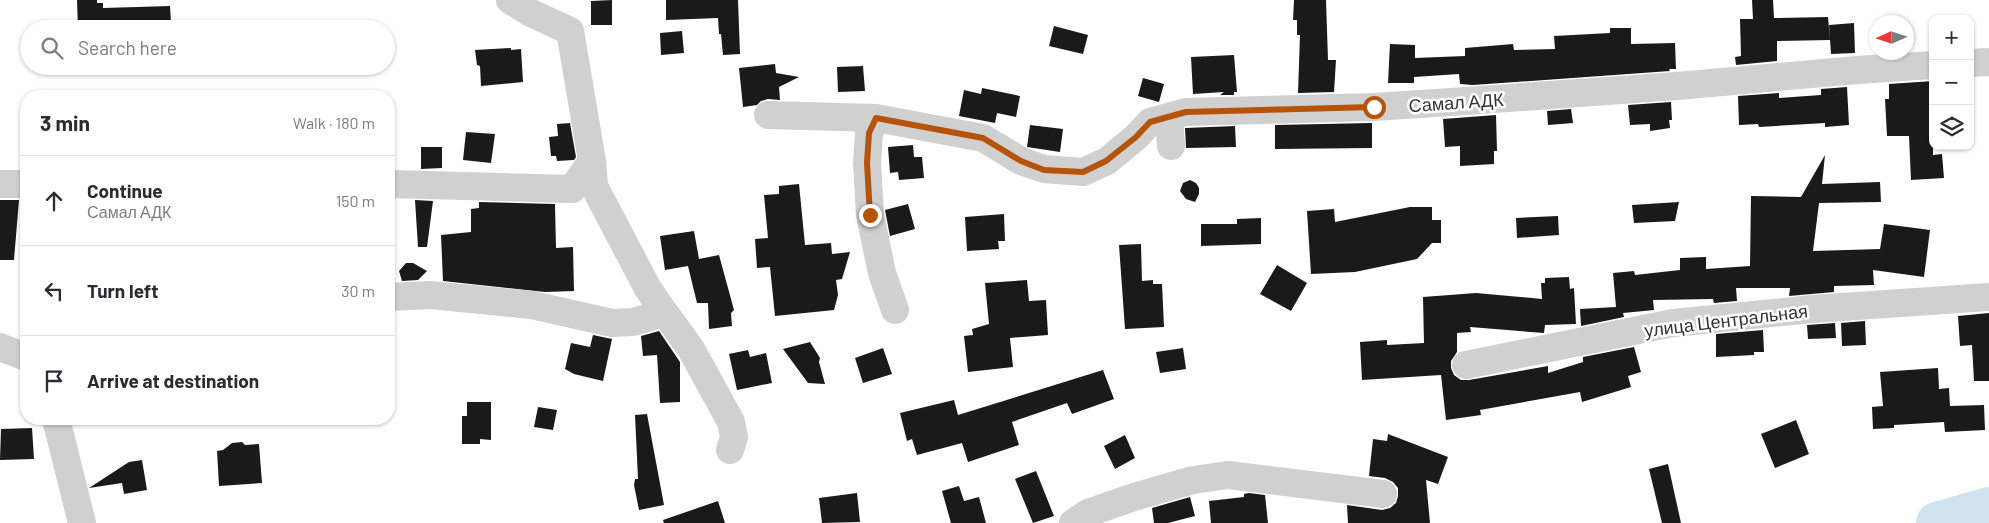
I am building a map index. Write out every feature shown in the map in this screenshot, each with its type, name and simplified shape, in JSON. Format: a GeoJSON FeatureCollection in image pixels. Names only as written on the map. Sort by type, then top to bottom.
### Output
{"type":"FeatureCollection","features":[{"type":"Feature","properties":{"kind":"street"},"geometry":{"type":"LineString","coordinates":[[510,0],[531,13],[570,31],[592,161],[594,186],[647,287],[691,349],[731,422],[734,437],[730,450]]}},
{"type":"Feature","properties":{"kind":"street"},"geometry":{"type":"LineString","coordinates":[[1974,63],[1989,62]]}},
{"type":"Feature","properties":{"kind":"street","name":"Самал АДК"},"geometry":{"type":"LineString","coordinates":[[768,115],[876,118],[983,138],[1021,161],[1044,170],[1083,172],[1106,161],[1136,137],[1150,122],[1186,112],[1374,107],[1494,100],[1929,65]]}},
{"type":"Feature","properties":{"kind":"street"},"geometry":{"type":"LineString","coordinates":[[1168,117],[1171,146]]}},
{"type":"Feature","properties":{"kind":"street"},"geometry":{"type":"LineString","coordinates":[[876,118],[869,133],[867,163],[870,215],[882,273],[895,310]]}},
{"type":"Feature","properties":{"kind":"street"},"geometry":{"type":"LineString","coordinates":[[572,189],[592,161]]}},
{"type":"Feature","properties":{"kind":"street"},"geometry":{"type":"LineString","coordinates":[[0,184],[20,184]]}},
{"type":"Feature","properties":{"kind":"street"},"geometry":{"type":"LineString","coordinates":[[395,184],[572,189],[600,198]]}},
{"type":"Feature","properties":{"kind":"street"},"geometry":{"type":"LineString","coordinates":[[395,297],[430,295],[532,305],[612,323],[633,322],[651,317],[659,305]]}},
{"type":"Feature","properties":{"kind":"street","name":"улица Центральная"},"geometry":{"type":"LineString","coordinates":[[1466,365],[1682,322],[1813,308],[1989,297]]}},
{"type":"Feature","properties":{"kind":"street"},"geometry":{"type":"LineString","coordinates":[[0,348],[20,355]]}},
{"type":"Feature","properties":{"kind":"street"},"geometry":{"type":"LineString","coordinates":[[58,425],[82,523]]}},
{"type":"Feature","properties":{"kind":"street"},"geometry":{"type":"LineString","coordinates":[[1072,523],[1088,513],[1134,497],[1193,480],[1228,475],[1383,494]]}},
{"type":"Feature","properties":{"kind":"building"},"geometry":{"type":"Polygon","coordinates":[[[77,0],[97,0],[97,3],[103,3],[103,8],[170,6],[171,20],[78,20],[77,0]]]}},
{"type":"Feature","properties":{"kind":"building"},"geometry":{"type":"Polygon","coordinates":[[[612,0],[612,25],[591,25],[591,1],[612,0]]]}},
{"type":"Feature","properties":{"kind":"building"},"geometry":{"type":"Polygon","coordinates":[[[666,0],[738,0],[740,54],[723,55],[718,18],[666,20],[666,0]]]}},
{"type":"Feature","properties":{"kind":"building"},"geometry":{"type":"Polygon","coordinates":[[[1294,0],[1326,0],[1328,60],[1336,60],[1334,92],[1298,93],[1300,35],[1297,35],[1297,20],[1293,20],[1294,0]]]}},
{"type":"Feature","properties":{"kind":"building"},"geometry":{"type":"Polygon","coordinates":[[[1752,0],[1773,0],[1774,18],[1828,17],[1830,40],[1777,41],[1777,61],[1736,65],[1735,57],[1741,56],[1740,19],[1753,19],[1752,0]]]}},
{"type":"Feature","properties":{"kind":"building"},"geometry":{"type":"Polygon","coordinates":[[[1854,23],[1855,53],[1831,54],[1829,25],[1854,23]]]}},
{"type":"Feature","properties":{"kind":"building"},"geometry":{"type":"Polygon","coordinates":[[[1054,26],[1088,35],[1083,54],[1049,46],[1054,26]]]}},
{"type":"Feature","properties":{"kind":"building"},"geometry":{"type":"Polygon","coordinates":[[[1610,28],[1631,28],[1631,44],[1675,43],[1676,69],[1669,69],[1670,71],[1473,85],[1460,84],[1459,74],[1414,77],[1414,83],[1388,83],[1390,44],[1415,45],[1415,58],[1465,56],[1465,48],[1513,44],[1514,50],[1555,49],[1554,36],[1610,33],[1610,28]]]}},
{"type":"Feature","properties":{"kind":"building"},"geometry":{"type":"Polygon","coordinates":[[[682,31],[684,53],[661,55],[660,33],[682,31]]]}},
{"type":"Feature","properties":{"kind":"building"},"geometry":{"type":"Polygon","coordinates":[[[511,48],[511,50],[521,49],[523,82],[481,86],[480,66],[477,65],[475,50],[511,48]]]}},
{"type":"Feature","properties":{"kind":"building"},"geometry":{"type":"Polygon","coordinates":[[[1234,55],[1237,92],[1234,92],[1234,95],[1220,95],[1224,92],[1193,94],[1191,57],[1234,55]]]}},
{"type":"Feature","properties":{"kind":"building"},"geometry":{"type":"Polygon","coordinates":[[[775,64],[776,73],[799,77],[779,87],[780,100],[768,99],[761,101],[757,105],[743,107],[739,68],[775,64]]]}},
{"type":"Feature","properties":{"kind":"building"},"geometry":{"type":"Polygon","coordinates":[[[863,66],[865,91],[838,92],[837,67],[863,66]]]}},
{"type":"Feature","properties":{"kind":"building"},"geometry":{"type":"Polygon","coordinates":[[[1143,78],[1164,84],[1159,102],[1138,96],[1143,78]]]}},
{"type":"Feature","properties":{"kind":"building"},"geometry":{"type":"Polygon","coordinates":[[[1929,81],[1929,150],[1933,150],[1933,155],[1942,154],[1944,178],[1911,180],[1909,136],[1887,136],[1885,99],[1889,99],[1889,84],[1929,81]]]}},
{"type":"Feature","properties":{"kind":"building"},"geometry":{"type":"Polygon","coordinates":[[[1847,87],[1849,125],[1825,127],[1825,123],[1759,127],[1758,124],[1739,125],[1738,96],[1779,93],[1779,98],[1821,95],[1821,89],[1847,87]]]}},
{"type":"Feature","properties":{"kind":"building"},"geometry":{"type":"Polygon","coordinates":[[[982,88],[1020,96],[1016,117],[997,113],[995,123],[959,116],[964,90],[981,94],[982,88]]]}},
{"type":"Feature","properties":{"kind":"building"},"geometry":{"type":"Polygon","coordinates":[[[1671,102],[1672,120],[1669,120],[1670,128],[1650,131],[1650,124],[1630,125],[1628,105],[1671,102]]]}},
{"type":"Feature","properties":{"kind":"building"},"geometry":{"type":"Polygon","coordinates":[[[1571,109],[1573,123],[1548,125],[1547,111],[1571,109]]]}},
{"type":"Feature","properties":{"kind":"building"},"geometry":{"type":"Polygon","coordinates":[[[1496,115],[1497,151],[1494,151],[1494,164],[1460,166],[1460,146],[1445,147],[1443,119],[1496,115]]]}},
{"type":"Feature","properties":{"kind":"building"},"geometry":{"type":"Polygon","coordinates":[[[570,123],[576,157],[574,160],[557,161],[556,156],[551,156],[549,137],[558,136],[557,124],[570,123]]]}},
{"type":"Feature","properties":{"kind":"building"},"geometry":{"type":"Polygon","coordinates":[[[1372,123],[1372,148],[1275,149],[1275,125],[1372,123]]]}},
{"type":"Feature","properties":{"kind":"building"},"geometry":{"type":"Polygon","coordinates":[[[1030,125],[1063,129],[1060,152],[1027,147],[1030,125]]]}},
{"type":"Feature","properties":{"kind":"building"},"geometry":{"type":"Polygon","coordinates":[[[1235,126],[1236,147],[1186,148],[1185,128],[1235,126]]]}},
{"type":"Feature","properties":{"kind":"building"},"geometry":{"type":"Polygon","coordinates":[[[466,132],[495,134],[491,163],[463,160],[466,132]]]}},
{"type":"Feature","properties":{"kind":"building"},"geometry":{"type":"Polygon","coordinates":[[[913,145],[914,157],[922,157],[924,178],[899,180],[898,172],[890,173],[888,147],[913,145]]]}},
{"type":"Feature","properties":{"kind":"building"},"geometry":{"type":"Polygon","coordinates":[[[421,147],[442,147],[442,168],[421,169],[421,147]]]}},
{"type":"Feature","properties":{"kind":"building"},"geometry":{"type":"Polygon","coordinates":[[[1825,155],[1822,184],[1880,182],[1881,202],[1819,203],[1813,251],[1880,249],[1884,224],[1930,230],[1924,277],[1873,270],[1874,285],[1834,286],[1834,292],[1789,296],[1790,288],[1736,288],[1737,301],[1714,303],[1713,299],[1653,300],[1654,310],[1623,313],[1624,317],[1581,326],[1580,309],[1616,307],[1613,273],[1634,271],[1635,275],[1680,270],[1680,258],[1706,257],[1706,269],[1750,266],[1751,196],[1801,197],[1825,155]]]}},
{"type":"Feature","properties":{"kind":"building"},"geometry":{"type":"Polygon","coordinates":[[[1190,180],[1196,183],[1199,188],[1199,194],[1195,202],[1186,199],[1180,191],[1183,183],[1190,180]]]}},
{"type":"Feature","properties":{"kind":"building"},"geometry":{"type":"Polygon","coordinates":[[[799,184],[805,245],[831,243],[832,254],[850,252],[842,279],[836,280],[838,295],[834,310],[775,316],[770,267],[757,268],[755,239],[768,238],[764,195],[779,194],[779,186],[799,184]]]}},
{"type":"Feature","properties":{"kind":"building"},"geometry":{"type":"Polygon","coordinates":[[[0,200],[19,200],[14,260],[0,260],[0,200]]]}},
{"type":"Feature","properties":{"kind":"building"},"geometry":{"type":"Polygon","coordinates":[[[415,200],[433,201],[427,247],[418,247],[415,200]]]}},
{"type":"Feature","properties":{"kind":"building"},"geometry":{"type":"Polygon","coordinates":[[[479,202],[555,204],[556,248],[573,247],[574,291],[545,292],[443,281],[441,235],[471,232],[471,209],[479,208],[479,202]]]}},
{"type":"Feature","properties":{"kind":"building"},"geometry":{"type":"Polygon","coordinates":[[[1679,202],[1675,221],[1634,223],[1632,205],[1679,202]]]}},
{"type":"Feature","properties":{"kind":"building"},"geometry":{"type":"Polygon","coordinates":[[[908,204],[915,229],[890,236],[885,210],[908,204]]]}},
{"type":"Feature","properties":{"kind":"building"},"geometry":{"type":"Polygon","coordinates":[[[1410,207],[1432,207],[1432,220],[1441,220],[1441,243],[1432,243],[1417,259],[1355,272],[1311,274],[1307,211],[1334,209],[1335,222],[1410,207]]]}},
{"type":"Feature","properties":{"kind":"building"},"geometry":{"type":"Polygon","coordinates":[[[1004,214],[1005,241],[998,241],[999,249],[967,251],[965,217],[1004,214]]]}},
{"type":"Feature","properties":{"kind":"building"},"geometry":{"type":"Polygon","coordinates":[[[1558,216],[1559,235],[1517,238],[1516,218],[1558,216]]]}},
{"type":"Feature","properties":{"kind":"building"},"geometry":{"type":"Polygon","coordinates":[[[1261,218],[1261,244],[1201,246],[1201,224],[1237,224],[1237,219],[1261,218]]]}},
{"type":"Feature","properties":{"kind":"building"},"geometry":{"type":"Polygon","coordinates":[[[694,231],[699,259],[719,255],[734,310],[731,313],[732,326],[709,329],[708,303],[697,303],[688,266],[665,270],[660,236],[694,231]]]}},
{"type":"Feature","properties":{"kind":"building"},"geometry":{"type":"Polygon","coordinates":[[[1141,244],[1142,281],[1153,280],[1153,284],[1162,284],[1164,327],[1125,329],[1119,245],[1141,244]]]}},
{"type":"Feature","properties":{"kind":"building"},"geometry":{"type":"Polygon","coordinates":[[[406,263],[413,263],[427,271],[418,280],[402,281],[399,271],[406,263]]]}},
{"type":"Feature","properties":{"kind":"building"},"geometry":{"type":"Polygon","coordinates":[[[1277,265],[1307,283],[1291,311],[1260,294],[1277,265]]]}},
{"type":"Feature","properties":{"kind":"building"},"geometry":{"type":"Polygon","coordinates":[[[1569,277],[1570,289],[1574,288],[1576,324],[1545,325],[1544,333],[1470,327],[1471,332],[1457,333],[1457,352],[1451,361],[1454,375],[1461,380],[1469,380],[1548,366],[1548,373],[1583,362],[1583,357],[1634,347],[1641,372],[1628,376],[1631,387],[1582,402],[1580,392],[1480,410],[1481,415],[1446,420],[1441,375],[1362,380],[1360,342],[1387,340],[1387,345],[1424,343],[1423,297],[1476,293],[1542,299],[1541,283],[1545,283],[1545,278],[1569,277]]]}},
{"type":"Feature","properties":{"kind":"building"},"geometry":{"type":"Polygon","coordinates":[[[1027,280],[1029,301],[1046,300],[1048,335],[1010,338],[1013,367],[968,372],[964,336],[973,335],[972,329],[989,324],[985,283],[1027,280]]]}},
{"type":"Feature","properties":{"kind":"building"},"geometry":{"type":"Polygon","coordinates":[[[1989,313],[1989,381],[1974,381],[1972,345],[1960,346],[1958,316],[1989,313]]]}},
{"type":"Feature","properties":{"kind":"building"},"geometry":{"type":"Polygon","coordinates":[[[1865,321],[1866,345],[1842,346],[1841,323],[1865,321]]]}},
{"type":"Feature","properties":{"kind":"building"},"geometry":{"type":"Polygon","coordinates":[[[1835,323],[1836,338],[1808,339],[1807,325],[1835,323]]]}},
{"type":"Feature","properties":{"kind":"building"},"geometry":{"type":"Polygon","coordinates":[[[1763,330],[1764,352],[1754,352],[1754,355],[1716,357],[1716,334],[1763,330]]]}},
{"type":"Feature","properties":{"kind":"building"},"geometry":{"type":"Polygon","coordinates":[[[659,331],[680,362],[680,402],[660,403],[657,355],[643,356],[641,336],[659,331]]]}},
{"type":"Feature","properties":{"kind":"building"},"geometry":{"type":"Polygon","coordinates":[[[593,335],[612,339],[603,381],[574,374],[565,369],[571,343],[590,347],[593,335]]]}},
{"type":"Feature","properties":{"kind":"building"},"geometry":{"type":"Polygon","coordinates":[[[810,342],[820,358],[819,362],[825,384],[808,383],[783,349],[810,342]]]}},
{"type":"Feature","properties":{"kind":"building"},"geometry":{"type":"Polygon","coordinates":[[[883,348],[892,374],[863,383],[855,358],[883,348]]]}},
{"type":"Feature","properties":{"kind":"building"},"geometry":{"type":"Polygon","coordinates":[[[1183,348],[1186,369],[1160,373],[1156,352],[1183,348]]]}},
{"type":"Feature","properties":{"kind":"building"},"geometry":{"type":"Polygon","coordinates":[[[748,350],[750,357],[766,353],[772,383],[737,390],[729,354],[748,350]]]}},
{"type":"Feature","properties":{"kind":"building"},"geometry":{"type":"Polygon","coordinates":[[[1938,368],[1939,389],[1949,388],[1950,406],[1984,405],[1985,430],[1945,432],[1944,422],[1894,425],[1894,428],[1873,429],[1872,407],[1883,406],[1880,372],[1938,368]]]}},
{"type":"Feature","properties":{"kind":"building"},"geometry":{"type":"Polygon","coordinates":[[[1103,370],[1114,399],[1072,414],[1067,403],[1012,422],[1019,445],[968,462],[962,443],[917,455],[912,439],[907,441],[900,413],[954,400],[958,415],[1103,370]]]}},
{"type":"Feature","properties":{"kind":"building"},"geometry":{"type":"Polygon","coordinates":[[[467,402],[491,402],[491,440],[480,439],[480,444],[462,444],[462,416],[467,416],[467,402]]]}},
{"type":"Feature","properties":{"kind":"building"},"geometry":{"type":"Polygon","coordinates":[[[538,407],[557,410],[553,430],[534,427],[538,407]]]}},
{"type":"Feature","properties":{"kind":"building"},"geometry":{"type":"Polygon","coordinates":[[[647,414],[664,505],[639,510],[634,485],[635,479],[638,479],[635,415],[647,414]]]}},
{"type":"Feature","properties":{"kind":"building"},"geometry":{"type":"Polygon","coordinates":[[[1796,420],[1809,454],[1775,468],[1761,434],[1796,420]]]}},
{"type":"Feature","properties":{"kind":"building"},"geometry":{"type":"Polygon","coordinates":[[[32,428],[34,459],[0,460],[1,429],[32,428]]]}},
{"type":"Feature","properties":{"kind":"building"},"geometry":{"type":"Polygon","coordinates":[[[1388,434],[1448,457],[1438,484],[1426,480],[1430,523],[1348,523],[1347,505],[1382,510],[1390,508],[1396,503],[1398,488],[1393,482],[1385,478],[1369,476],[1373,439],[1387,441],[1388,434]]]}},
{"type":"Feature","properties":{"kind":"building"},"geometry":{"type":"Polygon","coordinates":[[[1125,435],[1135,458],[1115,469],[1104,446],[1125,435]]]}},
{"type":"Feature","properties":{"kind":"building"},"geometry":{"type":"Polygon","coordinates":[[[242,442],[245,445],[259,444],[262,483],[219,486],[217,451],[223,450],[232,443],[242,442]]]}},
{"type":"Feature","properties":{"kind":"building"},"geometry":{"type":"Polygon","coordinates":[[[142,460],[147,490],[124,494],[122,483],[89,488],[129,462],[142,460]]]}},
{"type":"Feature","properties":{"kind":"building"},"geometry":{"type":"Polygon","coordinates":[[[1668,464],[1681,523],[1662,523],[1649,469],[1668,464]]]}},
{"type":"Feature","properties":{"kind":"building"},"geometry":{"type":"Polygon","coordinates":[[[1036,471],[1054,516],[1033,523],[1015,479],[1036,471]]]}},
{"type":"Feature","properties":{"kind":"building"},"geometry":{"type":"Polygon","coordinates":[[[959,486],[964,501],[979,497],[986,523],[951,523],[942,491],[959,486]]]}},
{"type":"Feature","properties":{"kind":"building"},"geometry":{"type":"Polygon","coordinates":[[[857,493],[860,522],[822,523],[819,498],[857,493]]]}},
{"type":"Feature","properties":{"kind":"building"},"geometry":{"type":"Polygon","coordinates":[[[1244,494],[1265,495],[1268,523],[1211,523],[1209,501],[1244,497],[1244,494]]]}},
{"type":"Feature","properties":{"kind":"building"},"geometry":{"type":"Polygon","coordinates":[[[1190,497],[1195,516],[1168,523],[1154,523],[1152,508],[1190,497]]]}},
{"type":"Feature","properties":{"kind":"building"},"geometry":{"type":"Polygon","coordinates":[[[718,501],[725,523],[664,523],[663,520],[718,501]]]}},
{"type":"Feature","properties":{"kind":"waterway"},"geometry":{"type":"LineString","coordinates":[[1937,523],[1989,508]]}},
{"type":"Feature","properties":{"kind":"route"},"geometry":{"type":"LineString","coordinates":[[870,215],[867,163],[869,133],[876,118],[983,138],[1021,161],[1044,170],[1083,172],[1106,161],[1136,137],[1150,122],[1186,112],[1374,107]]}}]}
